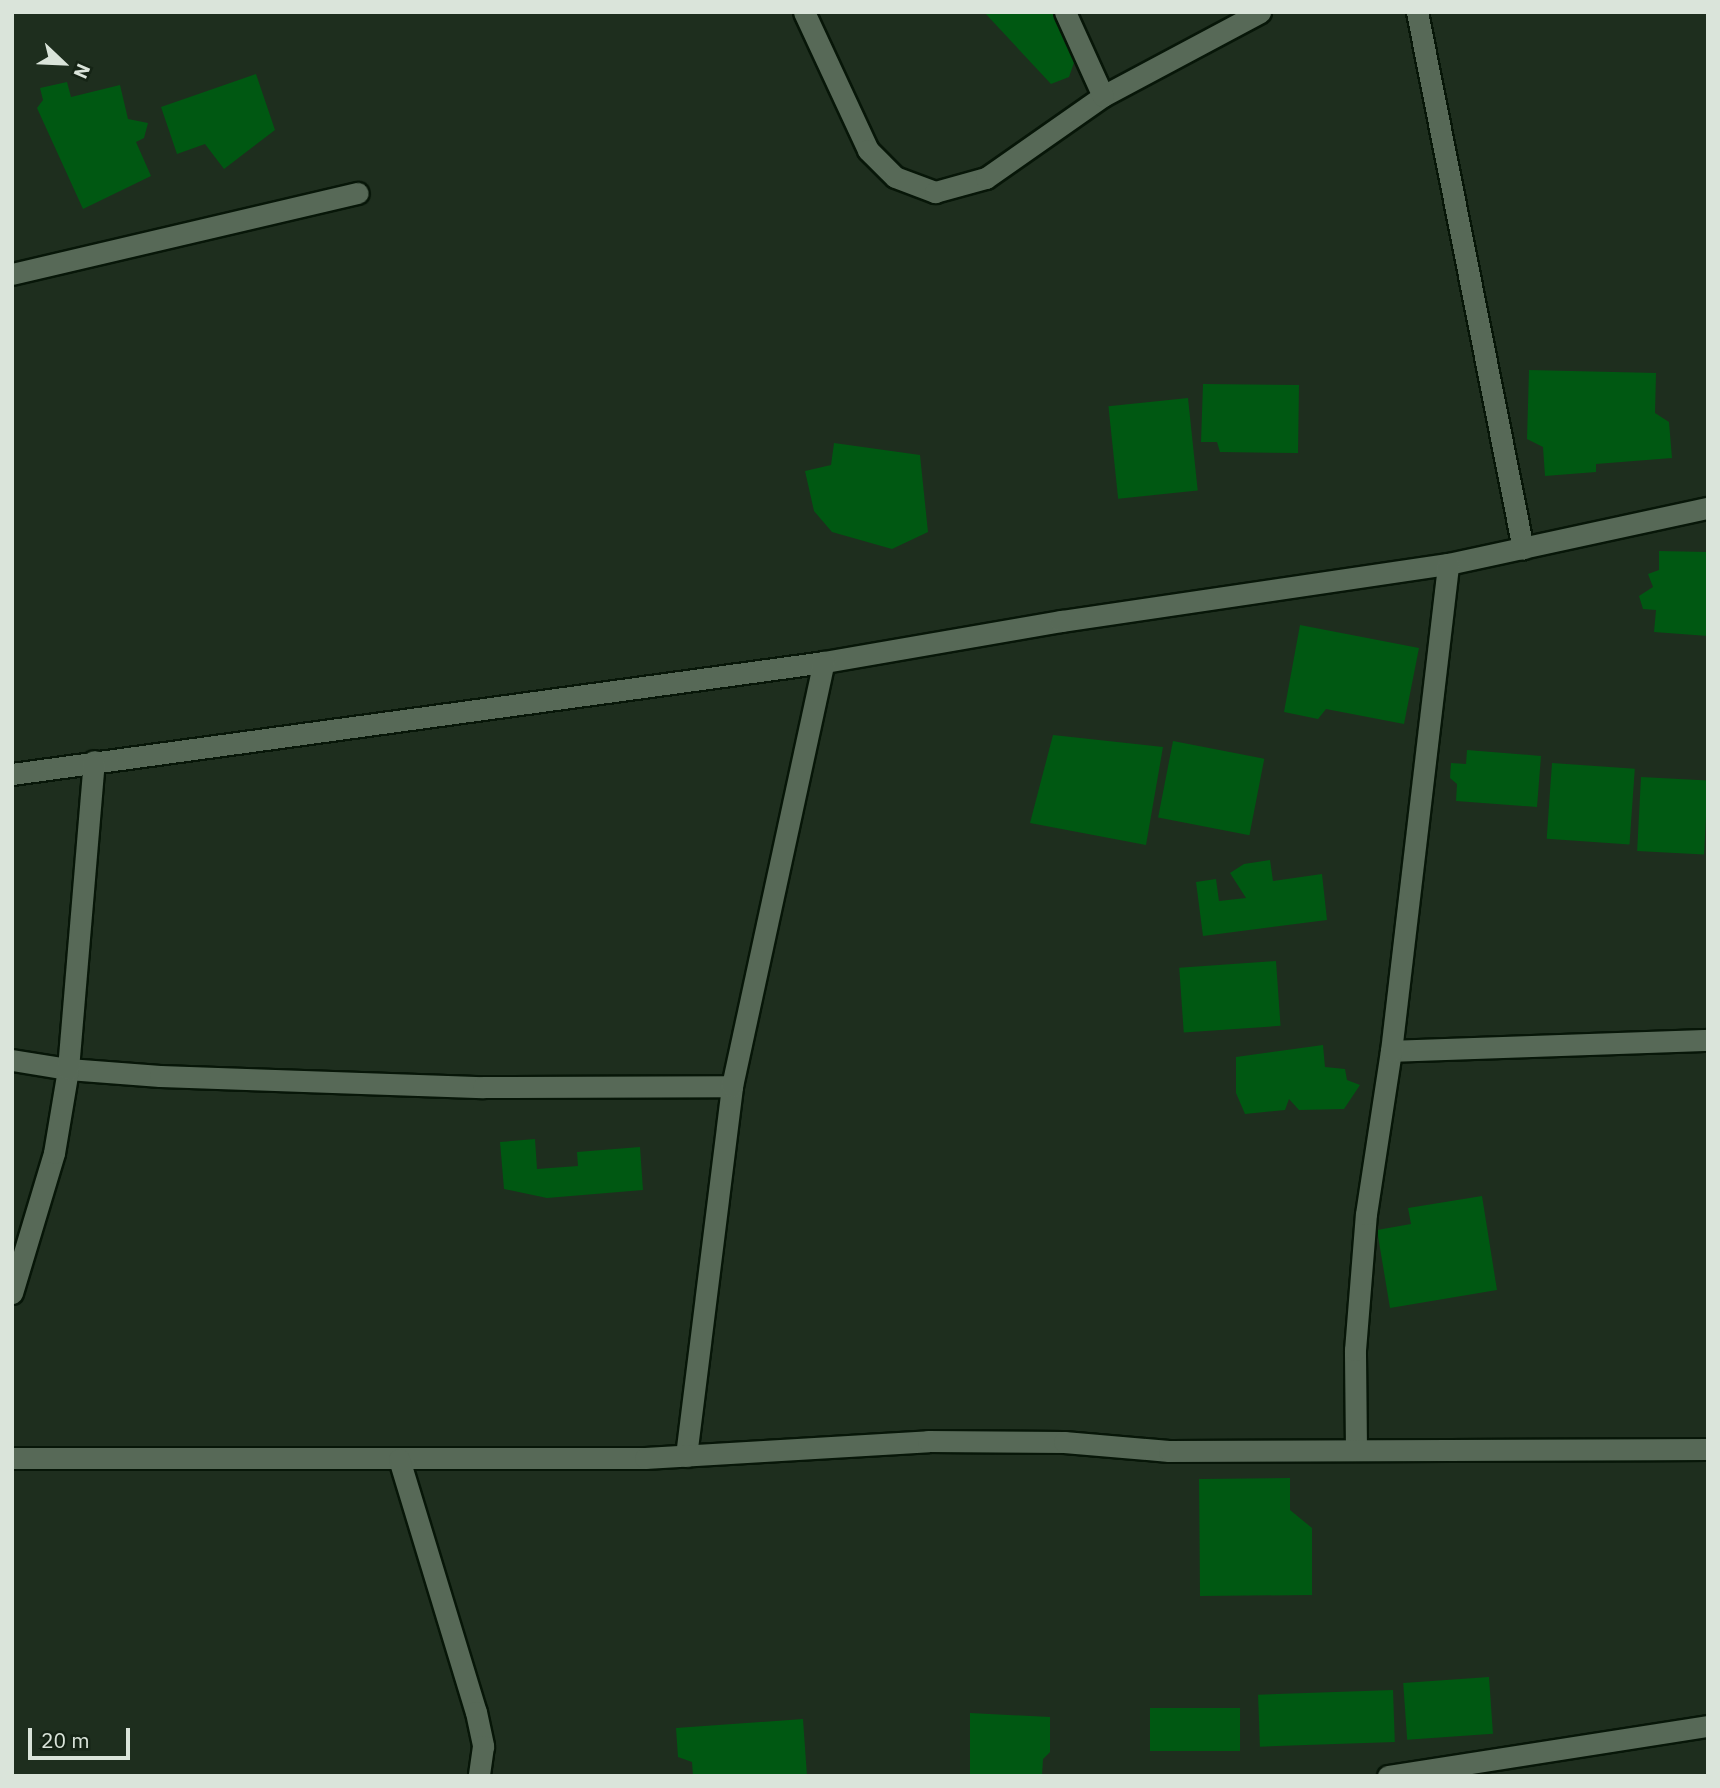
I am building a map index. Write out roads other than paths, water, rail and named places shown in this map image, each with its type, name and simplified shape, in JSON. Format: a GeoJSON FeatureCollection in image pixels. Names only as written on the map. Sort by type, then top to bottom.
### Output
{"type":"FeatureCollection","features":[{"type":"Feature","properties":{"kind":"street"},"geometry":{"type":"LineString","coordinates":[[804,12],[868,150],[895,177],[915,188],[935,192],[986,178],[1103,96],[1260,12]]}},
{"type":"Feature","properties":{"kind":"street"},"geometry":{"type":"LineString","coordinates":[[1065,12],[1103,96]]}},
{"type":"Feature","properties":{"kind":"street"},"geometry":{"type":"LineString","coordinates":[[1417,12],[1523,549]]}},
{"type":"Feature","properties":{"kind":"street"},"geometry":{"type":"LineString","coordinates":[[12,274],[358,193]]}},
{"type":"Feature","properties":{"kind":"street"},"geometry":{"type":"LineString","coordinates":[[12,774],[824,662],[1060,621],[1448,564],[1708,508]]}},
{"type":"Feature","properties":{"kind":"street"},"geometry":{"type":"LineString","coordinates":[[1356,1450],[1355,1350],[1366,1214],[1391,1051],[1448,564]]}},
{"type":"Feature","properties":{"kind":"street"},"geometry":{"type":"LineString","coordinates":[[686,1456],[732,1086],[824,662]]}},
{"type":"Feature","properties":{"kind":"street"},"geometry":{"type":"LineString","coordinates":[[12,1293],[54,1153],[68,1069],[94,761]]}},
{"type":"Feature","properties":{"kind":"street"},"geometry":{"type":"LineString","coordinates":[[1391,1051],[1708,1040]]}},
{"type":"Feature","properties":{"kind":"street"},"geometry":{"type":"LineString","coordinates":[[12,1060],[68,1069],[483,1087],[732,1086]]}},
{"type":"Feature","properties":{"kind":"street"},"geometry":{"type":"LineString","coordinates":[[12,1458],[400,1459],[686,1456],[928,1441],[1064,1442],[1169,1451],[1708,1449]]}},
{"type":"Feature","properties":{"kind":"street"},"geometry":{"type":"LineString","coordinates":[[400,1459],[476,1712],[483,1746],[479,1776]]}},
{"type":"Feature","properties":{"kind":"street"},"geometry":{"type":"LineString","coordinates":[[1388,1776],[1708,1726]]}}]}
